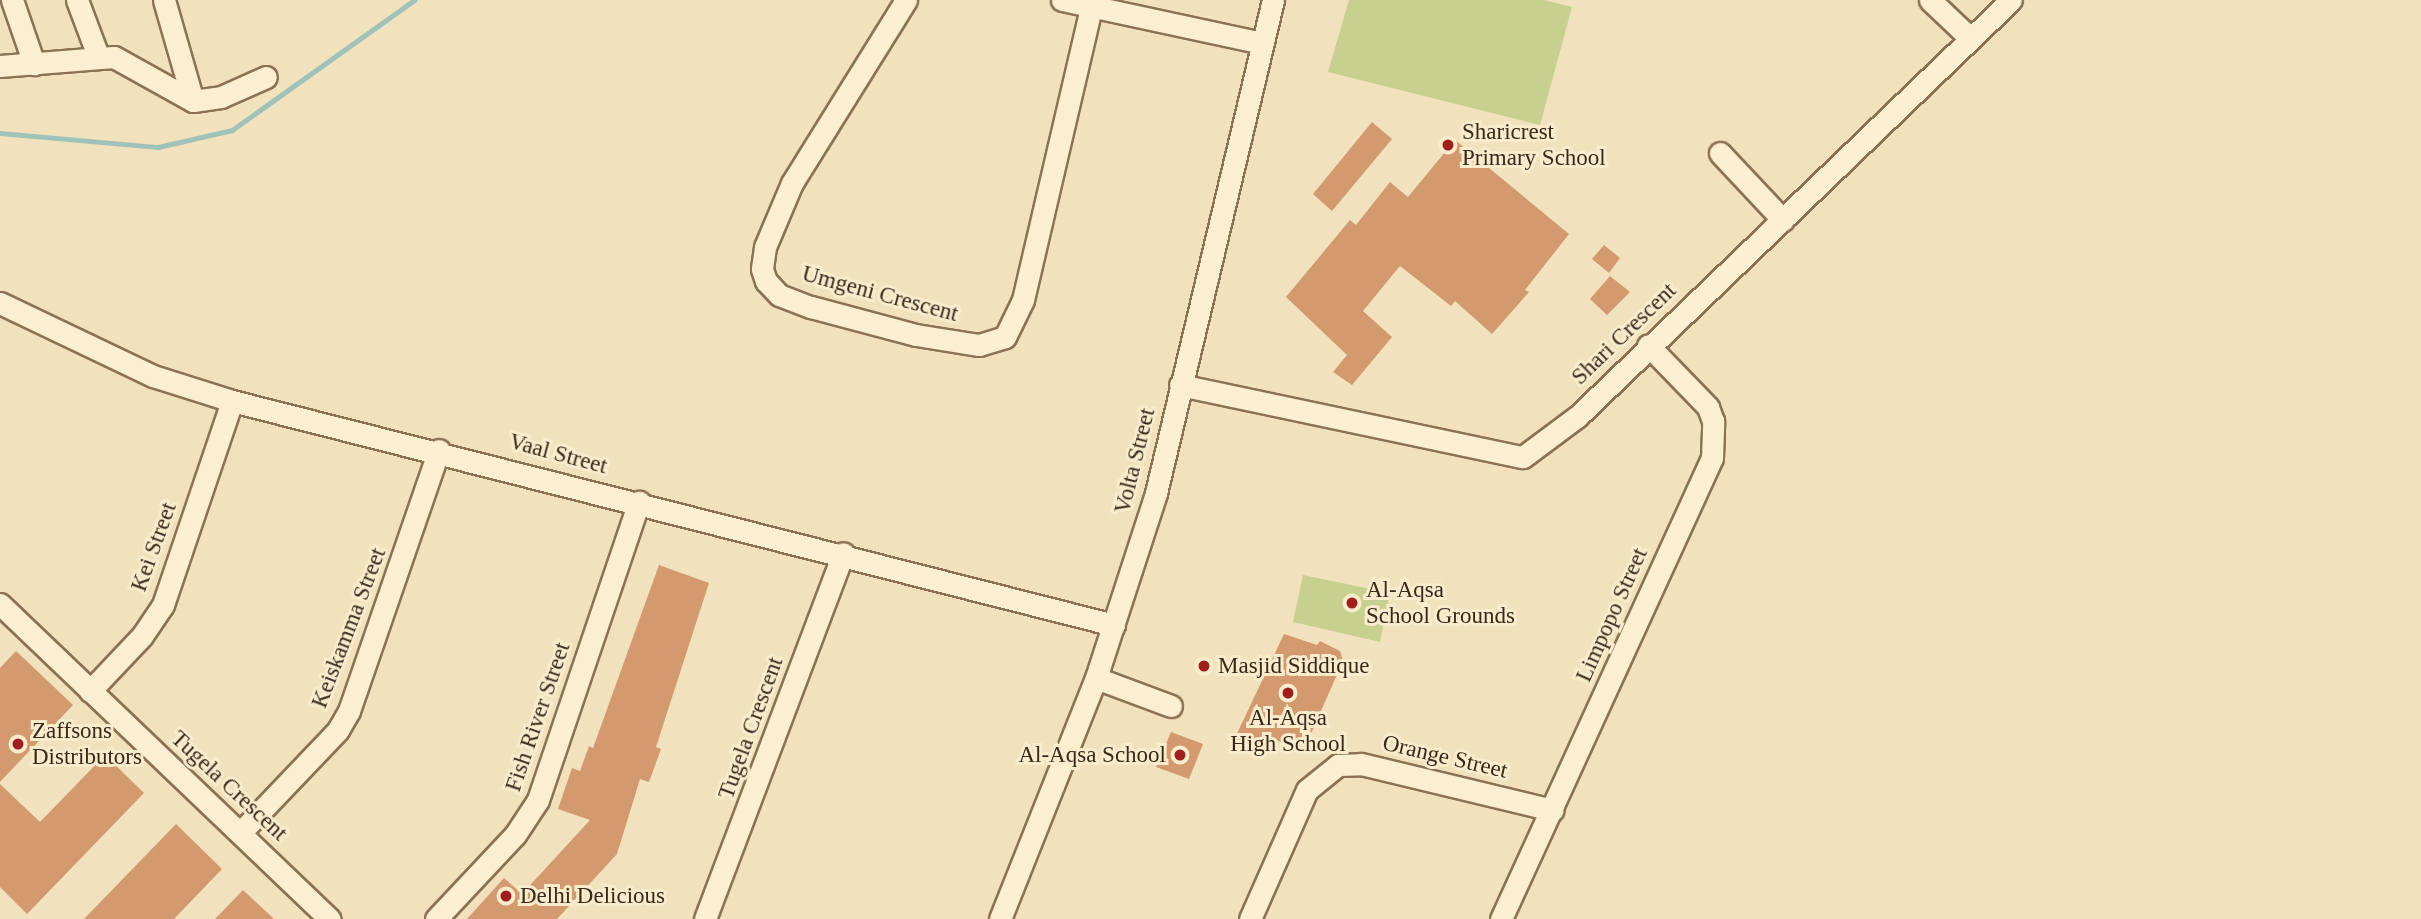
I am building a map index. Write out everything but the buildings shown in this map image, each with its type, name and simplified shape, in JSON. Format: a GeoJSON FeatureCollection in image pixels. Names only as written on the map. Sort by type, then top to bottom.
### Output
{"type":"FeatureCollection","features":[{"type":"Feature","properties":{"kind":"street"},"geometry":{"type":"LineString","coordinates":[[12,0],[34,64]]}},
{"type":"Feature","properties":{"kind":"street"},"geometry":{"type":"LineString","coordinates":[[77,0],[98,56]]}},
{"type":"Feature","properties":{"kind":"street"},"geometry":{"type":"LineString","coordinates":[[164,0],[193,101]]}},
{"type":"Feature","properties":{"kind":"street","name":"Umgeni Crescent"},"geometry":{"type":"LineString","coordinates":[[906,0],[792,183],[765,247],[762,269],[766,281],[779,295],[811,307],[916,335],[979,345],[1005,337],[1023,300],[1091,8]]}},
{"type":"Feature","properties":{"kind":"street"},"geometry":{"type":"LineString","coordinates":[[1062,0],[1262,43]]}},
{"type":"Feature","properties":{"kind":"street","name":"Volta Street"},"geometry":{"type":"LineString","coordinates":[[1000,919],[1096,678],[1156,493],[1273,0]]}},
{"type":"Feature","properties":{"kind":"street"},"geometry":{"type":"LineString","coordinates":[[1930,0],[1970,38]]}},
{"type":"Feature","properties":{"kind":"street","name":"Shari Crescent"},"geometry":{"type":"LineString","coordinates":[[1180,385],[1523,457],[1578,416],[1648,345],[1783,220],[2011,0]]}},
{"type":"Feature","properties":{"kind":"street"},"geometry":{"type":"LineString","coordinates":[[0,66],[98,56],[122,61],[193,101],[221,97],[266,77]]}},
{"type":"Feature","properties":{"kind":"street"},"geometry":{"type":"LineString","coordinates":[[1720,153],[1783,220]]}},
{"type":"Feature","properties":{"kind":"street","name":"Vaal Street"},"geometry":{"type":"LineString","coordinates":[[0,303],[153,376],[232,401],[439,450],[1114,625]]}},
{"type":"Feature","properties":{"kind":"street","name":"Limpopo Street"},"geometry":{"type":"LineString","coordinates":[[1501,919],[1712,458],[1713,421],[1708,407],[1648,345]]}},
{"type":"Feature","properties":{"kind":"street","name":"Kei Street"},"geometry":{"type":"LineString","coordinates":[[90,691],[142,636],[163,605],[232,401]]}},
{"type":"Feature","properties":{"kind":"street","name":"Keiskamma Street"},"geometry":{"type":"LineString","coordinates":[[241,832],[338,730],[349,711],[439,450]]}},
{"type":"Feature","properties":{"kind":"street","name":"Fish River Street"},"geometry":{"type":"LineString","coordinates":[[436,919],[515,835],[538,800],[639,502]]}},
{"type":"Feature","properties":{"kind":"street","name":"Tugela Crescent"},"geometry":{"type":"LineString","coordinates":[[705,919],[843,553]]}},
{"type":"Feature","properties":{"kind":"street","name":"Tugela Crescent"},"geometry":{"type":"LineString","coordinates":[[0,604],[330,919]]}},
{"type":"Feature","properties":{"kind":"street"},"geometry":{"type":"LineString","coordinates":[[1096,678],[1171,706]]}},
{"type":"Feature","properties":{"kind":"street","name":"Orange Street"},"geometry":{"type":"LineString","coordinates":[[1250,919],[1307,790],[1338,765],[1361,764],[1553,810]]}},
{"type":"Feature","properties":{"kind":"green space"},"geometry":{"type":"Polygon","coordinates":[[[1349,0],[1544,0],[1572,7],[1540,125],[1328,72],[1349,0]]]}},
{"type":"Feature","properties":{"kind":"green space"},"geometry":{"type":"Polygon","coordinates":[[[1303,575],[1390,593],[1380,642],[1293,622],[1303,575]]]}},
{"type":"Feature","properties":{"kind":"waterway"},"geometry":{"type":"LineString","coordinates":[[0,133],[158,147],[232,130],[414,0]]}},
{"type":"Feature","properties":{"kind":"place","name":"Sharicrest Primary School"},"geometry":{"type":"Point","coordinates":[1448,145]}},
{"type":"Feature","properties":{"kind":"place","name":"Al-Aqsa School Grounds"},"geometry":{"type":"Point","coordinates":[1352,603]}},
{"type":"Feature","properties":{"kind":"place","name":"Masjid Siddique"},"geometry":{"type":"Point","coordinates":[1204,666]}},
{"type":"Feature","properties":{"kind":"place","name":"Al-Aqsa High School"},"geometry":{"type":"Point","coordinates":[1288,693]}},
{"type":"Feature","properties":{"kind":"place","name":"Zaffsons Distributors"},"geometry":{"type":"Point","coordinates":[18,744]}},
{"type":"Feature","properties":{"kind":"place","name":"Al-Aqsa School"},"geometry":{"type":"Point","coordinates":[1180,755]}},
{"type":"Feature","properties":{"kind":"place","name":"Delhi Delicious"},"geometry":{"type":"Point","coordinates":[506,896]}}]}
